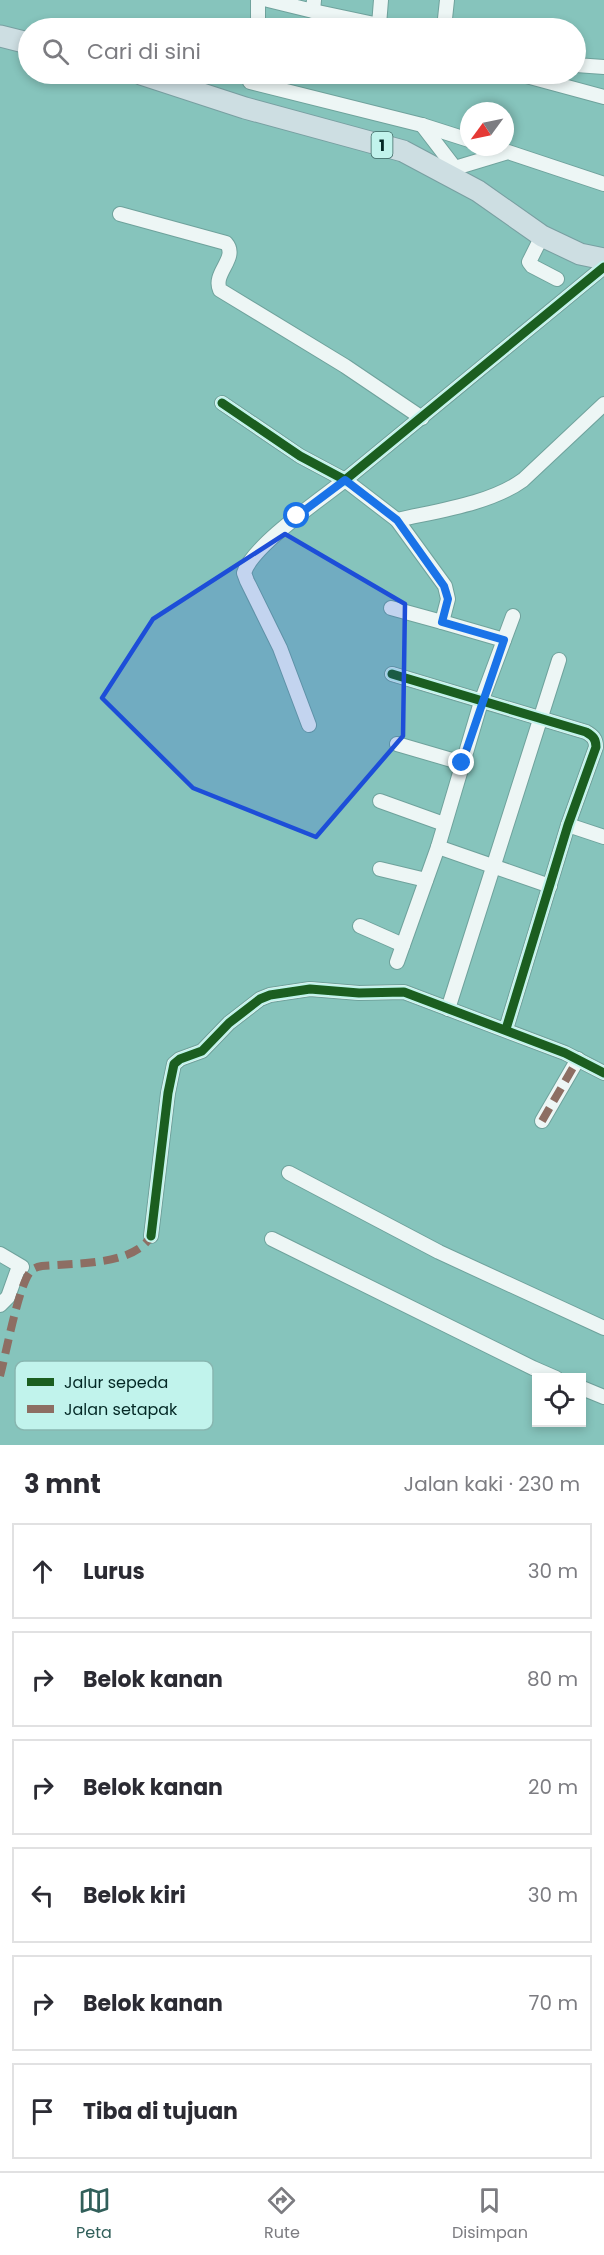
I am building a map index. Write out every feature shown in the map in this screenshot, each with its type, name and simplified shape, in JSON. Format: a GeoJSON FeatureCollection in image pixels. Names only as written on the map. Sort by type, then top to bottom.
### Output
{"type":"FeatureCollection","features":[{"type":"Feature","properties":{"kind":"highway"},"geometry":{"type":"LineString","coordinates":[[0,36],[18,40]]}},
{"type":"Feature","properties":{"kind":"highway","name":"1"},"geometry":{"type":"LineString","coordinates":[[172,84],[245,108],[403,151],[453,172],[542,236],[580,254],[604,259]]}},
{"type":"Feature","properties":{"kind":"street"},"geometry":{"type":"LineString","coordinates":[[258,0],[258,18]]}},
{"type":"Feature","properties":{"kind":"street"},"geometry":{"type":"LineString","coordinates":[[268,0],[314,6],[353,18]]}},
{"type":"Feature","properties":{"kind":"street"},"geometry":{"type":"LineString","coordinates":[[381,0],[382,18]]}},
{"type":"Feature","properties":{"kind":"street"},"geometry":{"type":"LineString","coordinates":[[445,18],[447,0]]}},
{"type":"Feature","properties":{"kind":"street"},"geometry":{"type":"LineString","coordinates":[[586,66],[604,67]]}},
{"type":"Feature","properties":{"kind":"street"},"geometry":{"type":"LineString","coordinates":[[245,108],[249,84]]}},
{"type":"Feature","properties":{"kind":"street"},"geometry":{"type":"LineString","coordinates":[[272,84],[460,137]]}},
{"type":"Feature","properties":{"kind":"street"},"geometry":{"type":"LineString","coordinates":[[556,84],[604,97]]}},
{"type":"Feature","properties":{"kind":"street"},"geometry":{"type":"LineString","coordinates":[[422,125],[453,172],[497,156]]}},
{"type":"Feature","properties":{"kind":"street"},"geometry":{"type":"LineString","coordinates":[[514,154],[604,184]]}},
{"type":"Feature","properties":{"kind":"street"},"geometry":{"type":"LineString","coordinates":[[120,214],[226,243],[231,254],[218,279],[220,290],[345,366],[422,418]]}},
{"type":"Feature","properties":{"kind":"street"},"geometry":{"type":"LineString","coordinates":[[542,236],[529,262],[532,266],[557,279]]}},
{"type":"Feature","properties":{"kind":"street"},"geometry":{"type":"LineString","coordinates":[[309,725],[280,648],[244,573],[253,555],[297,516],[422,418],[604,267]]}},
{"type":"Feature","properties":{"kind":"street"},"geometry":{"type":"LineString","coordinates":[[222,403],[300,456],[345,480],[397,520],[444,586],[448,599],[442,622]]}},
{"type":"Feature","properties":{"kind":"street"},"geometry":{"type":"LineString","coordinates":[[397,520],[510,490],[574,434],[604,404]]}},
{"type":"Feature","properties":{"kind":"street"},"geometry":{"type":"LineString","coordinates":[[391,608],[504,640]]}},
{"type":"Feature","properties":{"kind":"street"},"geometry":{"type":"LineString","coordinates":[[397,962],[438,847],[481,702],[513,616]]}},
{"type":"Feature","properties":{"kind":"street"},"geometry":{"type":"LineString","coordinates":[[448,1009],[559,660]]}},
{"type":"Feature","properties":{"kind":"street"},"geometry":{"type":"LineString","coordinates":[[392,674],[586,732],[596,741],[506,1029]]}},
{"type":"Feature","properties":{"kind":"street"},"geometry":{"type":"LineString","coordinates":[[397,744],[462,763]]}},
{"type":"Feature","properties":{"kind":"street"},"geometry":{"type":"LineString","coordinates":[[380,801],[444,824]]}},
{"type":"Feature","properties":{"kind":"street"},"geometry":{"type":"LineString","coordinates":[[568,825],[604,837]]}},
{"type":"Feature","properties":{"kind":"street"},"geometry":{"type":"LineString","coordinates":[[438,847],[550,886]]}},
{"type":"Feature","properties":{"kind":"street"},"geometry":{"type":"LineString","coordinates":[[380,869],[426,880]]}},
{"type":"Feature","properties":{"kind":"street"},"geometry":{"type":"LineString","coordinates":[[360,926],[403,945]]}},
{"type":"Feature","properties":{"kind":"street"},"geometry":{"type":"LineString","coordinates":[[151,1236],[168,1093],[174,1064],[180,1059],[202,1051],[229,1023],[260,999],[270,995],[310,989],[359,993],[398,992],[506,1029],[578,1059],[604,1073]]}},
{"type":"Feature","properties":{"kind":"street"},"geometry":{"type":"LineString","coordinates":[[542,1121],[578,1059]]}},
{"type":"Feature","properties":{"kind":"street"},"geometry":{"type":"LineString","coordinates":[[289,1173],[439,1252],[604,1328]]}},
{"type":"Feature","properties":{"kind":"street"},"geometry":{"type":"LineString","coordinates":[[272,1239],[546,1373]]}},
{"type":"Feature","properties":{"kind":"street"},"geometry":{"type":"LineString","coordinates":[[0,1254],[22,1267],[18,1269],[8,1297],[0,1305]]}},
{"type":"Feature","properties":{"kind":"street"},"geometry":{"type":"LineString","coordinates":[[586,1390],[604,1397]]}},
{"type":"Feature","properties":{"kind":"highlighted area"},"geometry":{"type":"Polygon","coordinates":[[[285,534],[405,604],[403,736],[316,837],[193,788],[102,698],[153,619],[285,534]]]}},
{"type":"Feature","properties":{"kind":"marked path"},"geometry":{"type":"LineString","coordinates":[[542,1121],[578,1059]]}},
{"type":"Feature","properties":{"kind":"marked path"},"geometry":{"type":"LineString","coordinates":[[0,1376],[21,1292],[31,1271],[42,1266],[117,1258],[143,1246],[151,1236]]}},
{"type":"Feature","properties":{"kind":"cycle path"},"geometry":{"type":"LineString","coordinates":[[222,403],[300,456],[345,480],[604,267]]}},
{"type":"Feature","properties":{"kind":"cycle path"},"geometry":{"type":"LineString","coordinates":[[392,674],[586,732],[595,742],[596,747],[568,825],[506,1029]]}},
{"type":"Feature","properties":{"kind":"cycle path"},"geometry":{"type":"LineString","coordinates":[[151,1236],[168,1093],[174,1064],[180,1059],[202,1051],[229,1023],[260,999],[270,995],[310,989],[359,993],[404,992],[565,1053],[604,1073]]}},
{"type":"Feature","properties":{"kind":"route"},"geometry":{"type":"LineString","coordinates":[[297,516],[345,480],[397,520],[444,586],[448,599],[442,622],[504,640],[462,763]]}}]}
